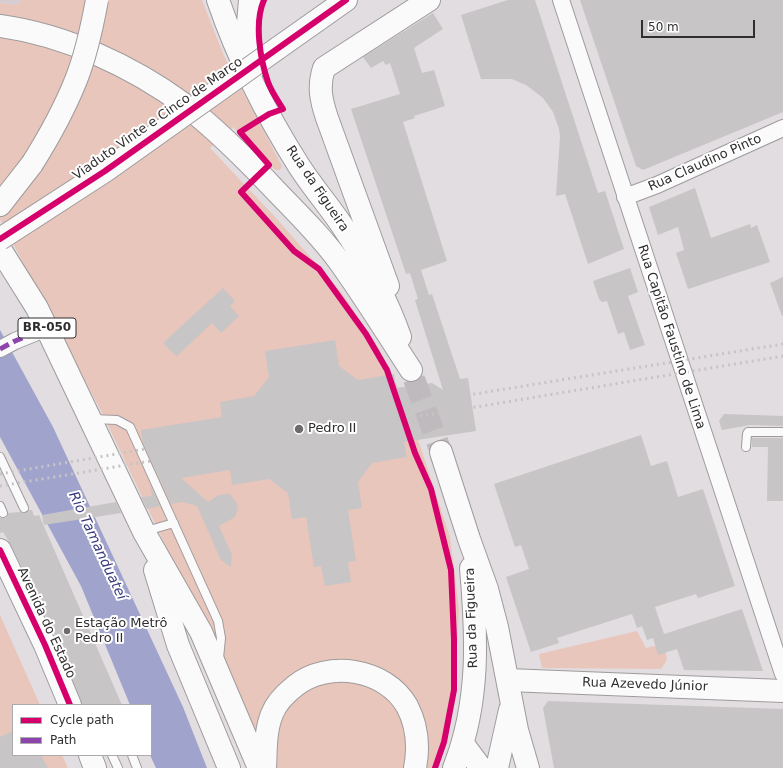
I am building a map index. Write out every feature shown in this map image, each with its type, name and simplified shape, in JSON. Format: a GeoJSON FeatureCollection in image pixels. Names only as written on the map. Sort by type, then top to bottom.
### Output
{"type":"FeatureCollection","features":[{"type":"Feature","properties":{"kind":"main road"},"geometry":{"type":"LineString","coordinates":[[0,205],[32,164],[55,126],[76,79],[91,30],[97,0]]}},
{"type":"Feature","properties":{"kind":"main road","name":"Rua da Figueira"},"geometry":{"type":"LineString","coordinates":[[0,26],[56,39],[101,56],[144,78],[184,105],[221,136],[309,225],[341,263],[413,375],[392,315],[345,230],[300,166],[259,94],[232,41],[218,0]]}},
{"type":"Feature","properties":{"kind":"main road"},"geometry":{"type":"LineString","coordinates":[[250,0],[248,36],[259,94]]}},
{"type":"Feature","properties":{"kind":"main road","name":"Viaduto Vinte e Cinco de Março"},"geometry":{"type":"LineString","coordinates":[[0,239],[104,171],[346,0]]}},
{"type":"Feature","properties":{"kind":"main road"},"geometry":{"type":"LineString","coordinates":[[392,315],[386,277],[327,118],[320,96],[320,81],[324,68],[429,0]]}},
{"type":"Feature","properties":{"kind":"main road","name":"BR-050"},"geometry":{"type":"LineString","coordinates":[[0,249],[37,308],[144,532],[178,645],[229,768]]}},
{"type":"Feature","properties":{"kind":"main road","name":"Rua da Figueira"},"geometry":{"type":"LineString","coordinates":[[441,452],[487,589],[498,627],[517,730],[528,768]]}},
{"type":"Feature","properties":{"kind":"main road"},"geometry":{"type":"LineString","coordinates":[[144,532],[201,632],[259,768]]}},
{"type":"Feature","properties":{"kind":"main road","name":"Rua da Figueira"},"geometry":{"type":"LineString","coordinates":[[454,768],[463,744],[472,695],[476,657],[469,539]]}},
{"type":"Feature","properties":{"kind":"main road","name":"Avenida do Estado"},"geometry":{"type":"LineString","coordinates":[[0,550],[45,645],[70,704]]}},
{"type":"Feature","properties":{"kind":"main road"},"geometry":{"type":"LineString","coordinates":[[265,768],[266,742],[272,714],[287,692],[314,675],[327,671],[343,670],[362,673],[377,680],[398,695],[406,705],[417,737],[418,755],[415,768]]}},
{"type":"Feature","properties":{"kind":"main road","name":"Rua Azevedo Júnior"},"geometry":{"type":"LineString","coordinates":[[508,680],[783,691]]}},
{"type":"Feature","properties":{"kind":"main road"},"geometry":{"type":"LineString","coordinates":[[497,768],[512,703]]}},
{"type":"Feature","properties":{"kind":"main road"},"geometry":{"type":"LineString","coordinates":[[463,744],[481,768]]}},
{"type":"Feature","properties":{"kind":"main road"},"geometry":{"type":"LineString","coordinates":[[90,756],[95,768]]}},
{"type":"Feature","properties":{"kind":"street","name":"Rua Capitão Faustino de Lima"},"geometry":{"type":"LineString","coordinates":[[561,0],[783,674]]}},
{"type":"Feature","properties":{"kind":"street","name":"Rua Claudino Pinto"},"geometry":{"type":"LineString","coordinates":[[626,197],[783,128]]}},
{"type":"Feature","properties":{"kind":"street"},"geometry":{"type":"LineString","coordinates":[[0,349],[47,328]]}},
{"type":"Feature","properties":{"kind":"lane"},"geometry":{"type":"LineString","coordinates":[[90,418],[117,420],[130,427],[218,621],[221,638],[218,671]]}},
{"type":"Feature","properties":{"kind":"lane"},"geometry":{"type":"LineString","coordinates":[[746,447],[746,434],[748,432],[783,432]]}},
{"type":"Feature","properties":{"kind":"lane"},"geometry":{"type":"LineString","coordinates":[[0,457],[24,508]]}},
{"type":"Feature","properties":{"kind":"lane"},"geometry":{"type":"LineString","coordinates":[[144,532],[174,523]]}},
{"type":"Feature","properties":{"kind":"lane"},"geometry":{"type":"LineString","coordinates":[[112,756],[118,768]]}},
{"type":"Feature","properties":{"kind":"lane"},"geometry":{"type":"LineString","coordinates":[[132,756],[137,768]]}},
{"type":"Feature","properties":{"kind":"shaded area"},"geometry":{"type":"Polygon","coordinates":[[[0,0],[22,0],[16,5],[0,3],[0,0]]]}},
{"type":"Feature","properties":{"kind":"shaded area"},"geometry":{"type":"Polygon","coordinates":[[[22,0],[202,0],[224,56],[282,166],[280,170],[275,170],[233,127],[210,148],[277,219],[341,292],[378,347],[407,406],[450,537],[459,609],[455,681],[439,752],[433,768],[272,768],[102,413],[0,219],[0,3],[16,5],[22,0]]]}},
{"type":"Feature","properties":{"kind":"shaded area"},"geometry":{"type":"Polygon","coordinates":[[[0,615],[40,704],[12,704],[12,756],[62,756],[68,768],[0,768],[0,615]]]}},
{"type":"Feature","properties":{"kind":"shaded area"},"geometry":{"type":"Polygon","coordinates":[[[637,631],[646,648],[664,644],[667,660],[661,669],[542,668],[539,654],[637,631]]]}},
{"type":"Feature","properties":{"kind":"water","name":"Rio Tamanduateí"},"geometry":{"type":"Polygon","coordinates":[[[0,330],[53,427],[183,707],[207,768],[156,768],[150,756],[152,756],[152,704],[130,704],[81,586],[0,437],[0,330]]]}},
{"type":"Feature","properties":{"kind":"building"},"geometry":{"type":"Polygon","coordinates":[[[508,0],[535,0],[598,193],[605,191],[624,249],[588,264],[565,194],[556,196],[560,137],[553,112],[543,98],[526,85],[512,79],[481,79],[461,15],[508,0]]]}},
{"type":"Feature","properties":{"kind":"building"},"geometry":{"type":"Polygon","coordinates":[[[580,0],[783,0],[783,112],[643,170],[636,166],[580,0]]]}},
{"type":"Feature","properties":{"kind":"building"},"geometry":{"type":"Polygon","coordinates":[[[433,13],[443,29],[414,48],[422,73],[434,70],[445,106],[414,116],[415,118],[403,122],[447,261],[421,270],[429,295],[432,294],[460,379],[468,378],[476,431],[404,442],[407,457],[372,463],[358,482],[362,508],[348,510],[356,561],[348,562],[351,582],[325,586],[321,566],[314,567],[306,517],[292,519],[288,493],[269,479],[232,485],[230,470],[181,478],[208,502],[219,495],[230,494],[236,502],[238,509],[235,517],[219,526],[232,555],[231,567],[221,560],[197,506],[182,502],[171,504],[143,443],[141,430],[222,417],[220,402],[254,396],[269,377],[265,351],[335,340],[339,366],[358,380],[394,374],[396,388],[432,383],[443,390],[415,300],[418,299],[410,273],[406,274],[351,109],[400,94],[390,63],[386,65],[383,61],[371,68],[363,57],[433,13]]]}},
{"type":"Feature","properties":{"kind":"building"},"geometry":{"type":"Polygon","coordinates":[[[695,188],[711,238],[750,224],[751,228],[757,225],[770,262],[688,289],[676,253],[684,250],[678,227],[658,235],[649,207],[695,188]]]}},
{"type":"Feature","properties":{"kind":"building"},"geometry":{"type":"Polygon","coordinates":[[[630,268],[638,292],[628,296],[645,345],[630,350],[624,332],[618,334],[607,301],[602,302],[599,299],[593,281],[630,268]]]}},
{"type":"Feature","properties":{"kind":"building"},"geometry":{"type":"Polygon","coordinates":[[[783,277],[783,316],[782,316],[770,283],[783,277]]]}},
{"type":"Feature","properties":{"kind":"building"},"geometry":{"type":"Polygon","coordinates":[[[223,288],[235,301],[230,306],[239,316],[221,333],[212,323],[177,356],[174,354],[163,343],[223,288]]]}},
{"type":"Feature","properties":{"kind":"building"},"geometry":{"type":"Polygon","coordinates":[[[724,414],[783,416],[783,426],[750,425],[722,430],[719,421],[724,414]]]}},
{"type":"Feature","properties":{"kind":"building"},"geometry":{"type":"Polygon","coordinates":[[[641,435],[651,466],[667,461],[678,497],[703,489],[735,586],[698,598],[696,594],[655,607],[664,634],[742,609],[763,671],[684,670],[677,649],[658,655],[653,638],[647,640],[642,626],[637,628],[632,614],[557,638],[559,643],[531,652],[506,577],[529,569],[521,545],[515,547],[494,484],[641,435]]]}},
{"type":"Feature","properties":{"kind":"building"},"geometry":{"type":"Polygon","coordinates":[[[752,438],[783,438],[783,501],[767,501],[768,447],[752,447],[752,438]]]}},
{"type":"Feature","properties":{"kind":"building"},"geometry":{"type":"Polygon","coordinates":[[[150,485],[160,506],[147,509],[141,497],[152,496],[150,485]]]}},
{"type":"Feature","properties":{"kind":"building"},"geometry":{"type":"Polygon","coordinates":[[[116,502],[121,513],[44,525],[42,515],[116,502]]]}},
{"type":"Feature","properties":{"kind":"building"},"geometry":{"type":"Polygon","coordinates":[[[32,510],[34,516],[39,515],[122,704],[82,704],[57,640],[11,545],[3,532],[0,533],[0,518],[6,518],[8,513],[24,513],[32,510]]]}},
{"type":"Feature","properties":{"kind":"building"},"geometry":{"type":"Polygon","coordinates":[[[548,701],[783,709],[783,768],[554,768],[543,708],[548,701]]]}},
{"type":"Feature","properties":{"kind":"building"},"geometry":{"type":"Polygon","coordinates":[[[12,731],[12,756],[42,756],[48,768],[0,768],[0,737],[12,731]]]}},
{"type":"Feature","properties":{"kind":"tunnel"},"geometry":{"type":"LineString","coordinates":[[414,379],[441,452]]}},
{"type":"Feature","properties":{"kind":"railway"},"geometry":{"type":"LineString","coordinates":[[0,474],[308,421],[783,344]]}},
{"type":"Feature","properties":{"kind":"railway"},"geometry":{"type":"LineString","coordinates":[[0,486],[783,356]]}},
{"type":"Feature","properties":{"kind":"marked path"},"geometry":{"type":"LineString","coordinates":[[0,349],[47,328]]}},
{"type":"Feature","properties":{"kind":"cycle path"},"geometry":{"type":"LineString","coordinates":[[264,0],[259,19],[259,41],[265,73],[269,85],[283,109],[269,114],[240,132],[269,165],[241,192],[294,251],[319,269],[366,334],[387,370],[415,453],[431,489],[451,570],[454,639],[454,690],[444,742],[435,768]]}},
{"type":"Feature","properties":{"kind":"cycle path"},"geometry":{"type":"LineString","coordinates":[[0,239],[105,171],[346,0]]}},
{"type":"Feature","properties":{"kind":"cycle path"},"geometry":{"type":"LineString","coordinates":[[0,550],[45,645],[70,704]]}},
{"type":"Feature","properties":{"kind":"place","name":"Pedro II"},"geometry":{"type":"Point","coordinates":[299,429]}},
{"type":"Feature","properties":{"kind":"place","name":"Estação Metrô Pedro II"},"geometry":{"type":"Point","coordinates":[67,631]}}]}
